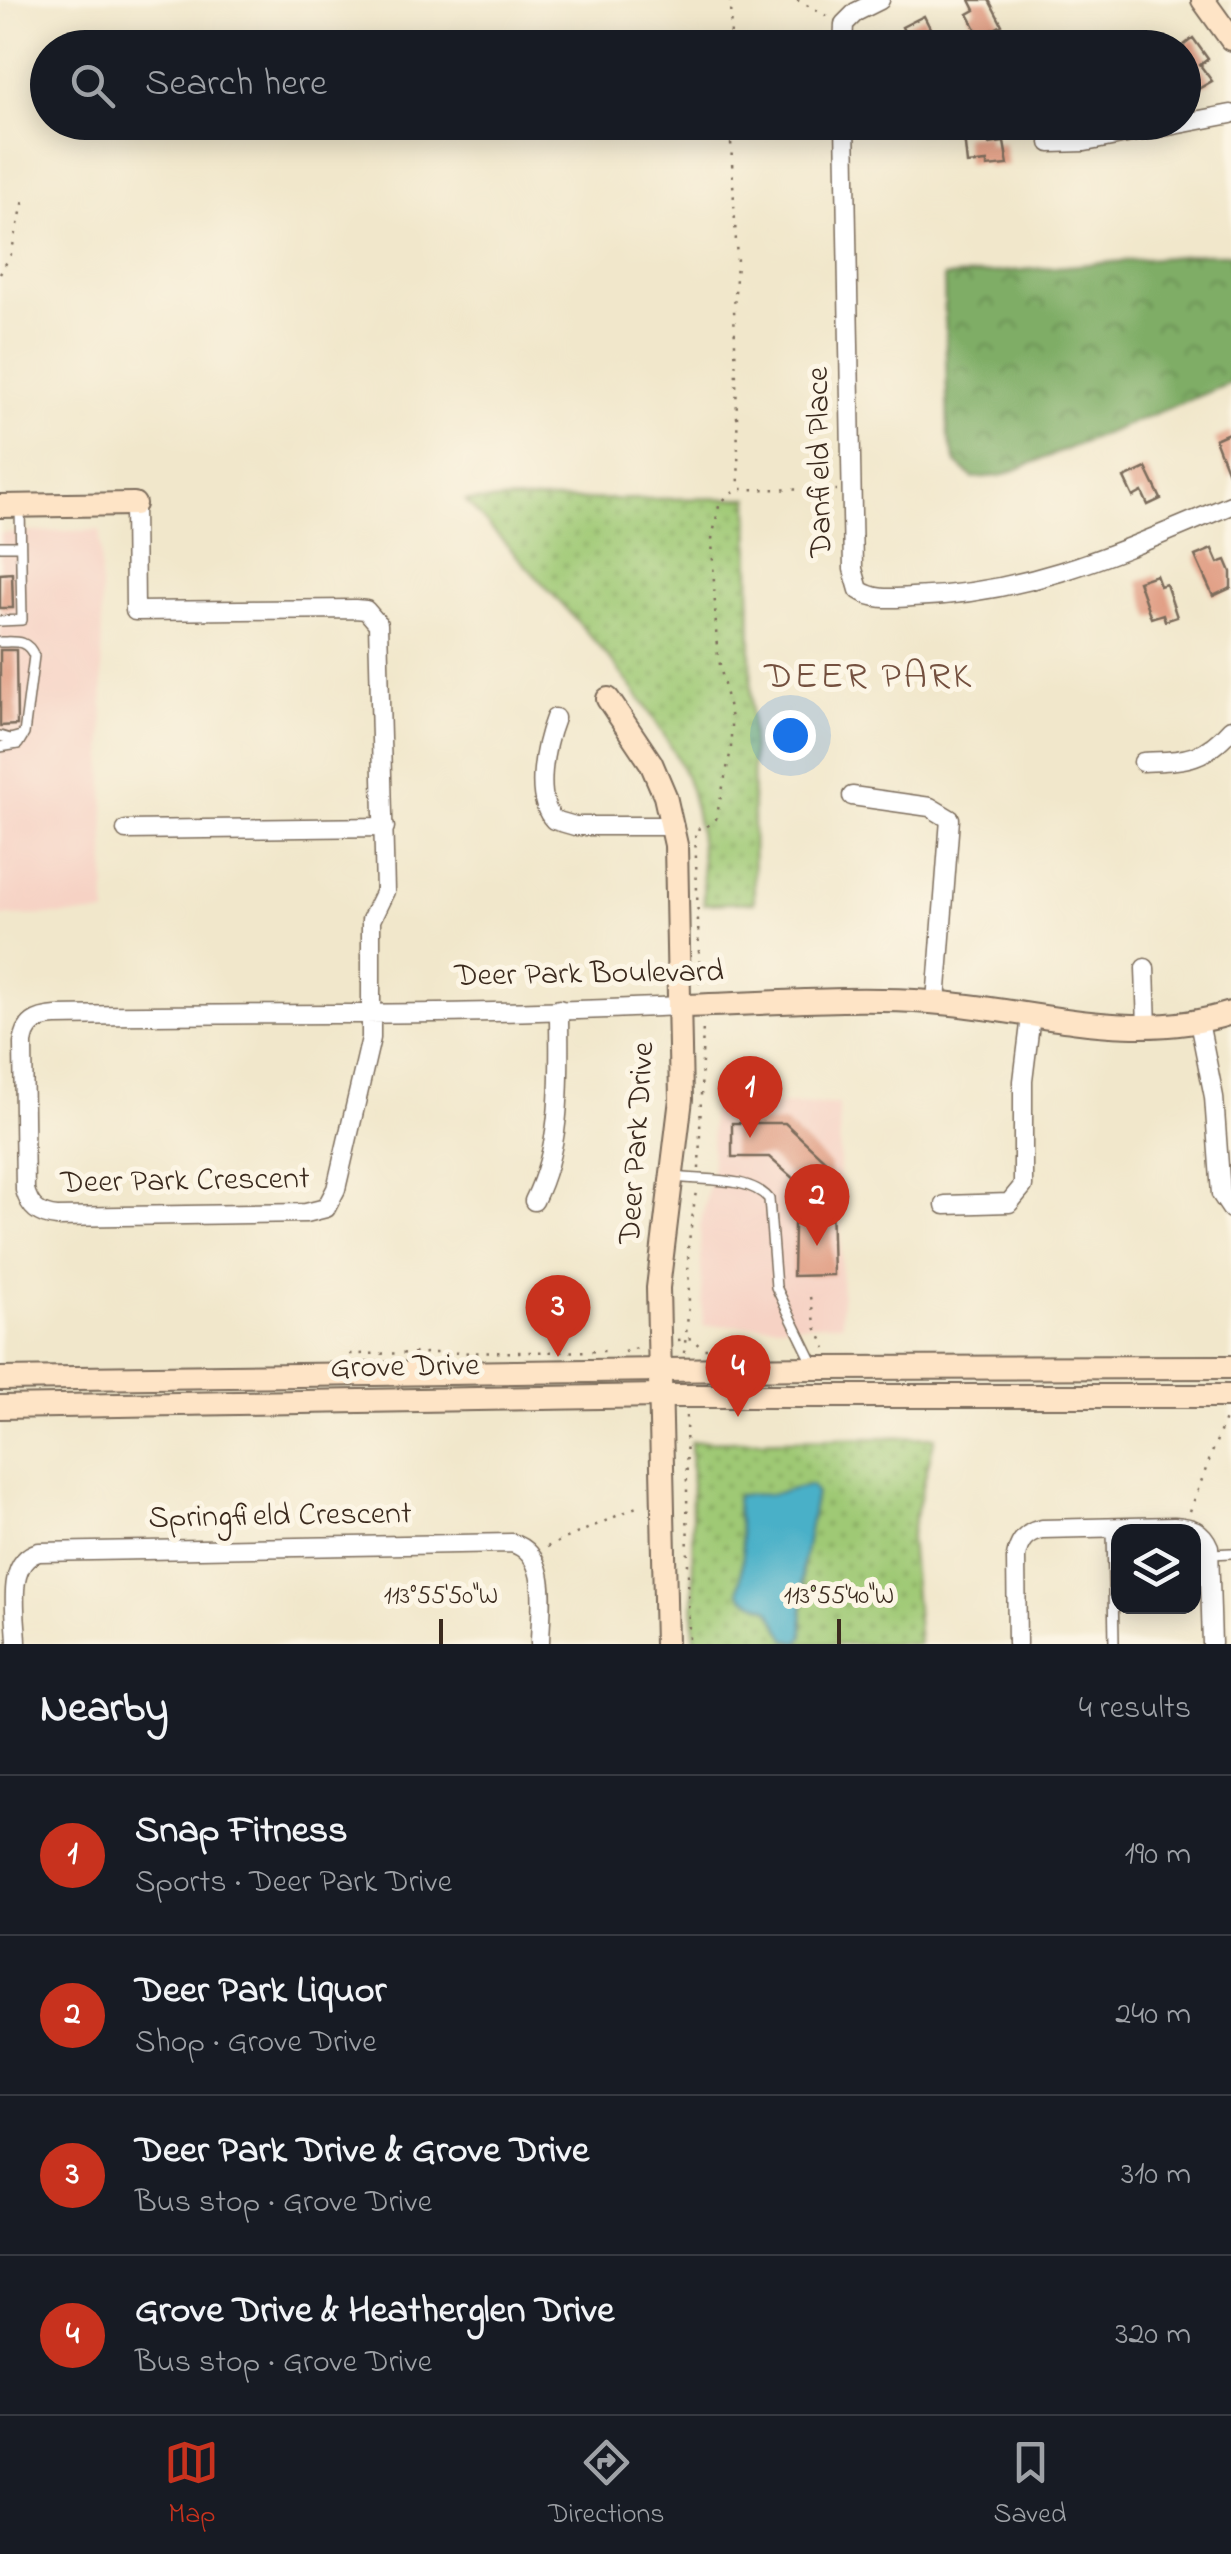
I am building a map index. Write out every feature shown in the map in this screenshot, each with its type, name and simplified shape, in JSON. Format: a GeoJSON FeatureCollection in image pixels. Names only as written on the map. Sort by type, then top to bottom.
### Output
{"type":"FeatureCollection","features":[{"type":"Feature","properties":{"kind":"main road"},"geometry":{"type":"LineString","coordinates":[[1203,0],[1231,39]]}},
{"type":"Feature","properties":{"kind":"main road"},"geometry":{"type":"LineString","coordinates":[[10,505],[134,504]]}},
{"type":"Feature","properties":{"kind":"main road","name":"Deer Park Drive"},"geometry":{"type":"LineString","coordinates":[[608,699],[651,763],[674,826],[690,1006],[658,1288],[666,1644]]}},
{"type":"Feature","properties":{"kind":"main road","name":"Deer Park Boulevard"},"geometry":{"type":"LineString","coordinates":[[690,1006],[936,1002],[1090,1024],[1147,1027],[1199,1022],[1231,1013]]}},
{"type":"Feature","properties":{"kind":"main road","name":"Grove Drive"},"geometry":{"type":"LineString","coordinates":[[0,1378],[684,1370],[821,1359],[1231,1368]]}},
{"type":"Feature","properties":{"kind":"main road","name":"Grove Drive"},"geometry":{"type":"LineString","coordinates":[[0,1407],[660,1396],[1229,1404]]}},
{"type":"Feature","properties":{"kind":"street"},"geometry":{"type":"LineString","coordinates":[[844,30],[844,24],[856,12],[880,0]]}},
{"type":"Feature","properties":{"kind":"street"},"geometry":{"type":"LineString","coordinates":[[1201,120],[1231,114]]}},
{"type":"Feature","properties":{"kind":"street","name":"Danfield Place"},"geometry":{"type":"LineString","coordinates":[[845,140],[856,583],[865,594],[885,598],[956,594],[1050,577],[1231,505]]}},
{"type":"Feature","properties":{"kind":"street"},"geometry":{"type":"LineString","coordinates":[[1050,143],[1095,140]]}},
{"type":"Feature","properties":{"kind":"street"},"geometry":{"type":"LineString","coordinates":[[134,504],[135,612],[356,609],[373,616],[379,635],[386,891],[370,920],[373,1011]]}},
{"type":"Feature","properties":{"kind":"street"},"geometry":{"type":"LineString","coordinates":[[555,718],[544,754],[544,801],[554,820],[575,826],[674,826]]}},
{"type":"Feature","properties":{"kind":"street"},"geometry":{"type":"LineString","coordinates":[[1142,762],[1200,756],[1231,730]]}},
{"type":"Feature","properties":{"kind":"street"},"geometry":{"type":"LineString","coordinates":[[852,796],[930,806],[950,818],[936,1002]]}},
{"type":"Feature","properties":{"kind":"street"},"geometry":{"type":"LineString","coordinates":[[126,830],[385,827]]}},
{"type":"Feature","properties":{"kind":"street"},"geometry":{"type":"LineString","coordinates":[[1145,968],[1147,1027]]}},
{"type":"Feature","properties":{"kind":"street","name":"Deer Park Boulevard"},"geometry":{"type":"LineString","coordinates":[[32,1023],[56,1016],[690,1006]]}},
{"type":"Feature","properties":{"kind":"street"},"geometry":{"type":"LineString","coordinates":[[534,1201],[549,1166],[556,1134],[559,1009]]}},
{"type":"Feature","properties":{"kind":"street","name":"Deer Park Crescent"},"geometry":{"type":"LineString","coordinates":[[32,1023],[24,1044],[26,1190],[28,1200],[41,1214],[57,1217],[306,1213],[326,1208],[336,1189],[369,1049],[373,1011]]}},
{"type":"Feature","properties":{"kind":"street"},"geometry":{"type":"LineString","coordinates":[[945,1204],[1009,1203],[1023,1186],[1022,1081],[1032,1016]]}},
{"type":"Feature","properties":{"kind":"street"},"geometry":{"type":"LineString","coordinates":[[1199,1022],[1214,1097],[1221,1194],[1231,1209]]}},
{"type":"Feature","properties":{"kind":"street"},"geometry":{"type":"LineString","coordinates":[[1017,1644],[1016,1557],[1024,1538],[1042,1528],[1111,1528]]}},
{"type":"Feature","properties":{"kind":"street"},"geometry":{"type":"LineString","coordinates":[[1201,1534],[1210,1554],[1212,1644]]}},
{"type":"Feature","properties":{"kind":"street","name":"Springfield Crescent"},"geometry":{"type":"LineString","coordinates":[[17,1644],[18,1570],[24,1558],[39,1552],[512,1543],[531,1551]]}},
{"type":"Feature","properties":{"kind":"street"},"geometry":{"type":"LineString","coordinates":[[531,1551],[539,1571],[540,1644]]}},
{"type":"Feature","properties":{"kind":"lane"},"geometry":{"type":"LineString","coordinates":[[0,621],[22,620],[20,546],[10,505]]}},
{"type":"Feature","properties":{"kind":"lane"},"geometry":{"type":"LineString","coordinates":[[0,546],[20,546]]}},
{"type":"Feature","properties":{"kind":"lane"},"geometry":{"type":"LineString","coordinates":[[0,642],[22,642],[34,656],[24,734],[18,744],[0,747]]}},
{"type":"Feature","properties":{"kind":"lane"},"geometry":{"type":"LineString","coordinates":[[0,736],[15,739],[24,734]]}},
{"type":"Feature","properties":{"kind":"lane"},"geometry":{"type":"LineString","coordinates":[[672,1176],[749,1186],[769,1199],[776,1287],[788,1314],[821,1359]]}},
{"type":"Feature","properties":{"kind":"lane"},"geometry":{"type":"LineString","coordinates":[[1210,1554],[1231,1553]]}},
{"type":"Feature","properties":{"kind":"lane"},"geometry":{"type":"LineString","coordinates":[[1113,1614],[1114,1644]]}},
{"type":"Feature","properties":{"kind":"path"},"geometry":{"type":"LineString","coordinates":[[730,0],[731,30]]}},
{"type":"Feature","properties":{"kind":"path"},"geometry":{"type":"LineString","coordinates":[[797,0],[844,24]]}},
{"type":"Feature","properties":{"kind":"path"},"geometry":{"type":"LineString","coordinates":[[731,140],[739,489]]}},
{"type":"Feature","properties":{"kind":"path"},"geometry":{"type":"LineString","coordinates":[[0,274],[11,254],[24,200]]}},
{"type":"Feature","properties":{"kind":"path"},"geometry":{"type":"LineString","coordinates":[[684,1370],[688,1248],[703,1109],[690,1006],[695,829],[705,828],[716,818],[732,736],[717,650],[712,539],[719,506],[739,489],[852,490]]}},
{"type":"Feature","properties":{"kind":"path"},"geometry":{"type":"LineString","coordinates":[[810,1297],[821,1359]]}},
{"type":"Feature","properties":{"kind":"path"},"geometry":{"type":"LineString","coordinates":[[582,1349],[624,1352],[686,1338],[692,1338],[702,1349],[737,1349]]}},
{"type":"Feature","properties":{"kind":"path"},"geometry":{"type":"LineString","coordinates":[[686,1396],[689,1644]]}},
{"type":"Feature","properties":{"kind":"path"},"geometry":{"type":"LineString","coordinates":[[1185,1524],[1229,1404]]}},
{"type":"Feature","properties":{"kind":"path"},"geometry":{"type":"LineString","coordinates":[[531,1551],[560,1544],[641,1505]]}},
{"type":"Feature","properties":{"kind":"shaded area"},"geometry":{"type":"Polygon","coordinates":[[[100,530],[106,914],[0,916],[0,533],[100,530]]]}},
{"type":"Feature","properties":{"kind":"shaded area"},"geometry":{"type":"Polygon","coordinates":[[[839,1104],[842,1324],[703,1326],[700,1227],[712,1170],[711,1105],[839,1104]]]}},
{"type":"Feature","properties":{"kind":"green space"},"geometry":{"type":"Polygon","coordinates":[[[1231,254],[1231,383],[1000,476],[973,478],[956,463],[948,436],[944,277],[1231,254]]]}},
{"type":"Feature","properties":{"kind":"green space"},"geometry":{"type":"Polygon","coordinates":[[[749,498],[754,902],[704,904],[692,796],[659,727],[609,658],[466,501],[749,498]]]}},
{"type":"Feature","properties":{"kind":"green space"},"geometry":{"type":"Polygon","coordinates":[[[935,1437],[910,1539],[919,1644],[694,1644],[691,1442],[935,1437]]]}},
{"type":"Feature","properties":{"kind":"water"},"geometry":{"type":"Polygon","coordinates":[[[811,1485],[816,1492],[802,1570],[803,1636],[798,1643],[786,1639],[769,1609],[743,1597],[739,1591],[743,1553],[736,1500],[738,1495],[772,1494],[811,1485]]]}},
{"type":"Feature","properties":{"kind":"building"},"geometry":{"type":"Polygon","coordinates":[[[970,0],[989,0],[1002,25],[977,30],[968,14],[975,10],[970,0]]]}},
{"type":"Feature","properties":{"kind":"building"},"geometry":{"type":"Polygon","coordinates":[[[924,16],[931,30],[903,30],[902,27],[924,16]]]}},
{"type":"Feature","properties":{"kind":"building"},"geometry":{"type":"Polygon","coordinates":[[[1201,66],[1212,81],[1201,87],[1201,66]]]}},
{"type":"Feature","properties":{"kind":"building"},"geometry":{"type":"Polygon","coordinates":[[[964,140],[1004,142],[1008,165],[967,164],[964,140]]]}},
{"type":"Feature","properties":{"kind":"building"},"geometry":{"type":"Polygon","coordinates":[[[1231,432],[1231,478],[1230,478],[1215,439],[1231,432]]]}},
{"type":"Feature","properties":{"kind":"building"},"geometry":{"type":"Polygon","coordinates":[[[1146,468],[1161,499],[1148,505],[1142,492],[1133,497],[1124,478],[1146,468]]]}},
{"type":"Feature","properties":{"kind":"building"},"geometry":{"type":"Polygon","coordinates":[[[1212,549],[1218,563],[1226,560],[1231,572],[1231,588],[1213,596],[1195,556],[1212,549]]]}},
{"type":"Feature","properties":{"kind":"building"},"geometry":{"type":"Polygon","coordinates":[[[12,573],[13,608],[0,608],[0,574],[12,573]]]}},
{"type":"Feature","properties":{"kind":"building"},"geometry":{"type":"Polygon","coordinates":[[[1156,575],[1160,586],[1166,584],[1177,617],[1165,621],[1163,614],[1151,618],[1138,581],[1156,575]]]}},
{"type":"Feature","properties":{"kind":"building"},"geometry":{"type":"Polygon","coordinates":[[[0,650],[16,650],[17,725],[0,726],[0,650]]]}},
{"type":"Feature","properties":{"kind":"building"},"geometry":{"type":"Polygon","coordinates":[[[732,1123],[785,1123],[830,1165],[833,1275],[793,1276],[795,1180],[769,1157],[732,1157],[732,1123]]]}},
{"type":"Feature","properties":{"kind":"place","name":"Snap Fitness"},"geometry":{"type":"Point","coordinates":[750,1138]}},
{"type":"Feature","properties":{"kind":"place","name":"Deer Park Liquor"},"geometry":{"type":"Point","coordinates":[817,1246]}},
{"type":"Feature","properties":{"kind":"place","name":"Deer Park Drive & Grove Drive"},"geometry":{"type":"Point","coordinates":[558,1357]}},
{"type":"Feature","properties":{"kind":"place","name":"Grove Drive & Heatherglen Drive"},"geometry":{"type":"Point","coordinates":[738,1417]}},
{"type":"Feature","properties":{"kind":"district","name":"DEER PARK"},"geometry":{"type":"Point","coordinates":[869,678]}}]}
